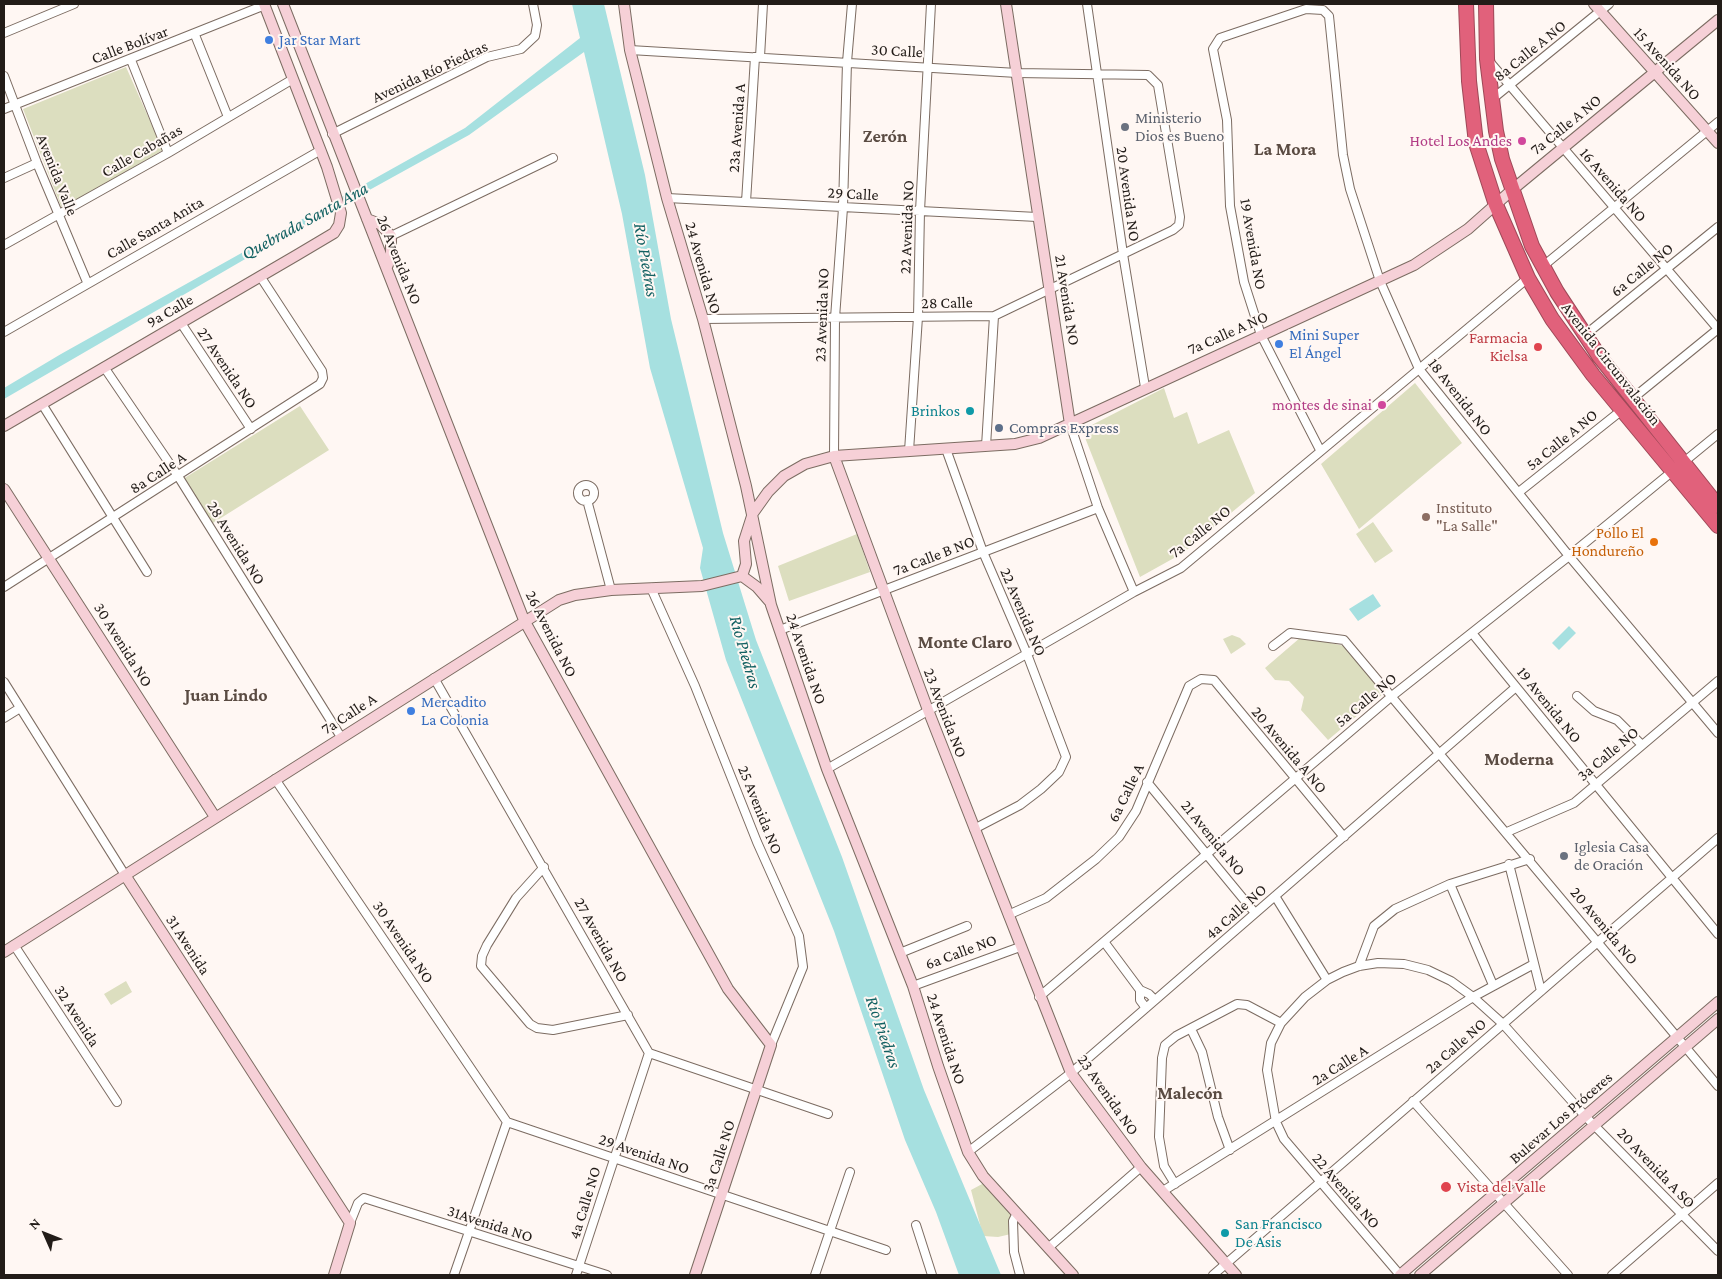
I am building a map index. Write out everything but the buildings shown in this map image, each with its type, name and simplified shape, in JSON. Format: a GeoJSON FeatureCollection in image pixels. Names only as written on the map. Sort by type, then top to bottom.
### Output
{"type":"FeatureCollection","features":[{"type":"Feature","properties":{"kind":"highway","name":"Avenida Circunvalación"},"geometry":{"type":"LineString","coordinates":[[1466,4],[1469,81],[1476,143],[1496,205],[1528,278],[1552,319],[1622,410],[1718,506]]}},
{"type":"Feature","properties":{"kind":"highway","name":"Avenida Circunvalación"},"geometry":{"type":"LineString","coordinates":[[1486,4],[1487,59],[1491,100],[1502,159],[1521,221],[1551,282],[1585,336],[1632,399],[1718,526]]}},
{"type":"Feature","properties":{"kind":"street"},"geometry":{"type":"LineString","coordinates":[[4,32],[74,4]]}},
{"type":"Feature","properties":{"kind":"street","name":"26 Avenida NO"},"geometry":{"type":"LineString","coordinates":[[283,4],[332,134],[387,267],[524,620],[728,989],[771,1045]]}},
{"type":"Feature","properties":{"kind":"street","name":"Avenida Río Piedras"},"geometry":{"type":"LineString","coordinates":[[332,134],[487,57],[521,49],[535,36],[537,25],[533,4]]}},
{"type":"Feature","properties":{"kind":"street","name":"24 Avenida NO"},"geometry":{"type":"LineString","coordinates":[[624,4],[630,50],[667,198],[703,319],[753,514],[771,605],[827,770],[913,986],[968,1152],[983,1176],[1073,1275]]}},
{"type":"Feature","properties":{"kind":"street","name":"23a Avenida A"},"geometry":{"type":"LineString","coordinates":[[746,202],[763,4]]}},
{"type":"Feature","properties":{"kind":"street","name":"23 Avenida NO"},"geometry":{"type":"LineString","coordinates":[[852,4],[847,62],[843,208],[835,318],[834,456],[882,591],[1039,997],[1071,1073],[1141,1167],[1236,1275]]}},
{"type":"Feature","properties":{"kind":"street","name":"22 Avenida NO"},"geometry":{"type":"LineString","coordinates":[[909,451],[918,318],[920,211],[931,4]]}},
{"type":"Feature","properties":{"kind":"street","name":"21 Avenida NO"},"geometry":{"type":"LineString","coordinates":[[1006,4],[1070,424],[1098,508],[1134,592]]}},
{"type":"Feature","properties":{"kind":"street","name":"20 Avenida NO"},"geometry":{"type":"LineString","coordinates":[[1087,4],[1123,254],[1146,387]]}},
{"type":"Feature","properties":{"kind":"street"},"geometry":{"type":"LineString","coordinates":[[1293,4],[1296,13]]}},
{"type":"Feature","properties":{"kind":"street","name":"8a Calle A NO"},"geometry":{"type":"LineString","coordinates":[[1491,100],[1597,7],[1609,4]]}},
{"type":"Feature","properties":{"kind":"street"},"geometry":{"type":"LineString","coordinates":[[264,5],[321,150]]}},
{"type":"Feature","properties":{"kind":"street","name":"Calle Bolívar"},"geometry":{"type":"LineString","coordinates":[[4,109],[195,35],[264,5]]}},
{"type":"Feature","properties":{"kind":"street","name":"15 Avenida NO"},"geometry":{"type":"LineString","coordinates":[[1597,7],[1718,143]]}},
{"type":"Feature","properties":{"kind":"street","name":"18 Avenida NO"},"geometry":{"type":"LineString","coordinates":[[1296,13],[1306,9],[1322,10],[1329,16],[1343,155],[1350,189],[1380,281],[1419,369],[1569,556],[1718,733]]}},
{"type":"Feature","properties":{"kind":"street","name":"19 Avenida NO"},"geometry":{"type":"LineString","coordinates":[[1296,13],[1220,38],[1212,49],[1227,120],[1232,216],[1244,282],[1261,334],[1320,450]]}},
{"type":"Feature","properties":{"kind":"street","name":"7a Calle A NO"},"geometry":{"type":"LineString","coordinates":[[740,577],[746,564],[744,540],[753,514],[768,492],[784,476],[805,464],[834,456],[1015,444],[1039,438],[1414,265],[1441,248],[1496,205],[1718,20]]}},
{"type":"Feature","properties":{"kind":"street"},"geometry":{"type":"LineString","coordinates":[[195,35],[228,117]]}},
{"type":"Feature","properties":{"kind":"street","name":"30 Calle"},"geometry":{"type":"LineString","coordinates":[[630,50],[928,66],[1017,73],[1148,75],[1158,86],[1180,217],[1178,225],[1172,230]]}},
{"type":"Feature","properties":{"kind":"street","name":"16 Avenida NO"},"geometry":{"type":"LineString","coordinates":[[1487,59],[1718,329]]}},
{"type":"Feature","properties":{"kind":"street"},"geometry":{"type":"LineString","coordinates":[[131,60],[168,153]]}},
{"type":"Feature","properties":{"kind":"street","name":"Avenida Valle"},"geometry":{"type":"LineString","coordinates":[[4,76],[37,163],[88,282]]}},
{"type":"Feature","properties":{"kind":"street","name":"Calle Cabañas"},"geometry":{"type":"LineString","coordinates":[[4,245],[168,153],[293,79]]}},
{"type":"Feature","properties":{"kind":"street"},"geometry":{"type":"LineString","coordinates":[[1544,265],[1718,122]]}},
{"type":"Feature","properties":{"kind":"street","name":"9a Calle"},"geometry":{"type":"LineString","coordinates":[[4,426],[334,233],[339,225],[341,213],[321,150]]}},
{"type":"Feature","properties":{"kind":"street","name":"Calle Santa Anita"},"geometry":{"type":"LineString","coordinates":[[4,332],[88,282],[321,150]]}},
{"type":"Feature","properties":{"kind":"street"},"geometry":{"type":"LineString","coordinates":[[390,236],[553,158]]}},
{"type":"Feature","properties":{"kind":"street"},"geometry":{"type":"LineString","coordinates":[[4,178],[37,163]]}},
{"type":"Feature","properties":{"kind":"street","name":"29 Calle"},"geometry":{"type":"LineString","coordinates":[[667,198],[1037,216]]}},
{"type":"Feature","properties":{"kind":"street"},"geometry":{"type":"LineString","coordinates":[[366,219],[380,224],[390,236],[390,257],[387,267]]}},
{"type":"Feature","properties":{"kind":"street","name":"6a Calle NO"},"geometry":{"type":"LineString","coordinates":[[1585,336],[1718,227]]}},
{"type":"Feature","properties":{"kind":"street","name":"28 Calle"},"geometry":{"type":"LineString","coordinates":[[703,319],[994,316],[1172,230]]}},
{"type":"Feature","properties":{"kind":"street","name":"8a Calle A"},"geometry":{"type":"LineString","coordinates":[[4,587],[320,384],[323,378],[322,371],[260,276]]}},
{"type":"Feature","properties":{"kind":"street","name":"7a Calle NO"},"geometry":{"type":"LineString","coordinates":[[827,770],[1134,592],[1181,568],[1528,278]]}},
{"type":"Feature","properties":{"kind":"street"},"geometry":{"type":"LineString","coordinates":[[986,446],[994,316]]}},
{"type":"Feature","properties":{"kind":"street","name":"27 Avenida NO"},"geometry":{"type":"LineString","coordinates":[[180,323],[251,429]]}},
{"type":"Feature","properties":{"kind":"street"},"geometry":{"type":"LineString","coordinates":[[1632,399],[1718,329]]}},
{"type":"Feature","properties":{"kind":"street","name":"28 Avenida NO"},"geometry":{"type":"LineString","coordinates":[[104,367],[178,476],[341,737]]}},
{"type":"Feature","properties":{"kind":"street"},"geometry":{"type":"LineString","coordinates":[[42,404],[112,519],[147,572]]}},
{"type":"Feature","properties":{"kind":"street","name":"5a Calle A NO"},"geometry":{"type":"LineString","coordinates":[[1519,492],[1622,410]]}},
{"type":"Feature","properties":{"kind":"street","name":"5a Calle NO"},"geometry":{"type":"LineString","coordinates":[[1039,997],[1105,943],[1392,696],[1569,556],[1718,434]]}},
{"type":"Feature","properties":{"kind":"street","name":"22 Avenida NO"},"geometry":{"type":"LineString","coordinates":[[946,449],[983,552],[1027,654],[1066,757],[1059,772],[1041,788],[998,818],[974,829]]}},
{"type":"Feature","properties":{"kind":"street","name":"30 Avenida NO"},"geometry":{"type":"LineString","coordinates":[[4,489],[215,817]]}},
{"type":"Feature","properties":{"kind":"street"},"geometry":{"type":"LineString","coordinates":[[588,500],[611,590]]}},
{"type":"Feature","properties":{"kind":"street","name":"7a Calle B NO"},"geometry":{"type":"LineString","coordinates":[[780,630],[1098,508]]}},
{"type":"Feature","properties":{"kind":"street"},"geometry":{"type":"LineString","coordinates":[[740,577],[757,587],[771,605]]}},
{"type":"Feature","properties":{"kind":"street","name":"7a Calle A"},"geometry":{"type":"LineString","coordinates":[[4,952],[524,620],[559,600],[575,594],[611,590],[702,586],[740,577]]}},
{"type":"Feature","properties":{"kind":"street","name":"25 Avenida NO"},"geometry":{"type":"LineString","coordinates":[[651,588],[695,686],[757,842],[799,936],[803,967],[771,1045]]}},
{"type":"Feature","properties":{"kind":"street","name":"20 Avenida NO"},"geometry":{"type":"LineString","coordinates":[[1273,646],[1290,633],[1344,640],[1530,859],[1718,1086]]}},
{"type":"Feature","properties":{"kind":"street","name":"19 Avenida NO"},"geometry":{"type":"LineString","coordinates":[[1472,633],[1718,934]]}},
{"type":"Feature","properties":{"kind":"street","name":"27 Avenida NO"},"geometry":{"type":"LineString","coordinates":[[434,678],[649,1053]]}},
{"type":"Feature","properties":{"kind":"street","name":"6a Calle A"},"geometry":{"type":"LineString","coordinates":[[1008,915],[1046,898],[1096,859],[1119,837],[1136,811],[1189,686],[1201,679],[1214,680]]}},
{"type":"Feature","properties":{"kind":"street","name":"20 Avenida A NO"},"geometry":{"type":"LineString","coordinates":[[1214,680],[1344,837]]}},
{"type":"Feature","properties":{"kind":"street","name":"3a Calle NO"},"geometry":{"type":"LineString","coordinates":[[1507,832],[1574,803],[1718,681]]}},
{"type":"Feature","properties":{"kind":"street","name":"31 Avenida"},"geometry":{"type":"LineString","coordinates":[[4,682],[125,874],[350,1223]]}},
{"type":"Feature","properties":{"kind":"street","name":"4a Calle NO"},"geometry":{"type":"LineString","coordinates":[[968,1152],[1071,1073],[1516,687]]}},
{"type":"Feature","properties":{"kind":"street"},"geometry":{"type":"LineString","coordinates":[[1577,696],[1594,711],[1617,720],[1642,745]]}},
{"type":"Feature","properties":{"kind":"street"},"geometry":{"type":"LineString","coordinates":[[4,718],[20,708]]}},
{"type":"Feature","properties":{"kind":"street","name":"30 Avenida NO"},"geometry":{"type":"LineString","coordinates":[[275,779],[507,1122]]}},
{"type":"Feature","properties":{"kind":"street","name":"21 Avenida NO"},"geometry":{"type":"LineString","coordinates":[[1147,782],[1255,913]]}},
{"type":"Feature","properties":{"kind":"street","name":"2a Calle NO"},"geometry":{"type":"LineString","coordinates":[[1213,1275],[1718,838]]}},
{"type":"Feature","properties":{"kind":"street"},"geometry":{"type":"LineString","coordinates":[[1360,966],[1374,926],[1395,908],[1450,884],[1530,859]]}},
{"type":"Feature","properties":{"kind":"street"},"geometry":{"type":"LineString","coordinates":[[1509,864],[1541,991]]}},
{"type":"Feature","properties":{"kind":"street"},"geometry":{"type":"LineString","coordinates":[[544,867],[516,898],[487,945],[482,956],[482,966],[530,1024],[545,1030],[628,1015]]}},
{"type":"Feature","properties":{"kind":"street"},"geometry":{"type":"LineString","coordinates":[[1450,884],[1493,985]]}},
{"type":"Feature","properties":{"kind":"street"},"geometry":{"type":"LineString","coordinates":[[1275,896],[1327,980]]}},
{"type":"Feature","properties":{"kind":"street"},"geometry":{"type":"LineString","coordinates":[[900,953],[967,926]]}},
{"type":"Feature","properties":{"kind":"street"},"geometry":{"type":"LineString","coordinates":[[1105,943],[1140,990],[1149,994],[1155,1000]]}},
{"type":"Feature","properties":{"kind":"street","name":"32 Avenida"},"geometry":{"type":"LineString","coordinates":[[14,945],[117,1102]]}},
{"type":"Feature","properties":{"kind":"street","name":"6a Calle NO"},"geometry":{"type":"LineString","coordinates":[[913,986],[1020,947]]}},
{"type":"Feature","properties":{"kind":"street","name":"22 Avenida NO"},"geometry":{"type":"LineString","coordinates":[[1400,1275],[1292,1150],[1276,1122],[1267,1070],[1271,1043],[1281,1023],[1305,998],[1327,980],[1360,966],[1378,963],[1404,964],[1428,970],[1451,981],[1473,997]]}},
{"type":"Feature","properties":{"kind":"street","name":"2a Calle A"},"geometry":{"type":"LineString","coordinates":[[1163,1191],[1473,997],[1534,964]]}},
{"type":"Feature","properties":{"kind":"street"},"geometry":{"type":"LineString","coordinates":[[1140,990],[1140,1000],[1146,1008]]}},
{"type":"Feature","properties":{"kind":"street"},"geometry":{"type":"LineString","coordinates":[[1473,997],[1503,1024],[1595,1126]]}},
{"type":"Feature","properties":{"kind":"street","name":"Bulevar Los Próceres"},"geometry":{"type":"LineString","coordinates":[[1400,1275],[1718,1002]]}},
{"type":"Feature","properties":{"kind":"street"},"geometry":{"type":"LineString","coordinates":[[1175,1184],[1164,1166],[1159,1136],[1162,1058],[1165,1045],[1232,1005],[1241,1003],[1281,1023]]}},
{"type":"Feature","properties":{"kind":"street","name":"Bulevar Los Próceres"},"geometry":{"type":"LineString","coordinates":[[1420,1275],[1718,1019]]}},
{"type":"Feature","properties":{"kind":"street"},"geometry":{"type":"LineString","coordinates":[[1191,1029],[1202,1052],[1218,1117],[1230,1150]]}},
{"type":"Feature","properties":{"kind":"street","name":"3a Calle NO"},"geometry":{"type":"LineString","coordinates":[[695,1275],[771,1045]]}},
{"type":"Feature","properties":{"kind":"street"},"geometry":{"type":"LineString","coordinates":[[649,1053],[828,1114]]}},
{"type":"Feature","properties":{"kind":"street","name":"4a Calle NO"},"geometry":{"type":"LineString","coordinates":[[576,1275],[649,1053]]}},
{"type":"Feature","properties":{"kind":"street"},"geometry":{"type":"LineString","coordinates":[[1413,1101],[1494,1195],[1568,1275]]}},
{"type":"Feature","properties":{"kind":"street"},"geometry":{"type":"LineString","coordinates":[[454,1275],[507,1122]]}},
{"type":"Feature","properties":{"kind":"street","name":"29 Avenida NO"},"geometry":{"type":"LineString","coordinates":[[507,1122],[886,1250]]}},
{"type":"Feature","properties":{"kind":"street","name":"20 Avenida A SO"},"geometry":{"type":"LineString","coordinates":[[1595,1126],[1718,1251]]}},
{"type":"Feature","properties":{"kind":"street"},"geometry":{"type":"LineString","coordinates":[[1048,1248],[1141,1167]]}},
{"type":"Feature","properties":{"kind":"street"},"geometry":{"type":"LineString","coordinates":[[815,1275],[850,1172]]}},
{"type":"Feature","properties":{"kind":"street"},"geometry":{"type":"LineString","coordinates":[[1612,1275],[1718,1183]]}},
{"type":"Feature","properties":{"kind":"street","name":"31Avenida NO"},"geometry":{"type":"LineString","coordinates":[[350,1223],[358,1203],[364,1198],[606,1275]]}},
{"type":"Feature","properties":{"kind":"street"},"geometry":{"type":"LineString","coordinates":[[1017,1213],[1013,1220],[1014,1252],[1020,1275]]}},
{"type":"Feature","properties":{"kind":"street"},"geometry":{"type":"LineString","coordinates":[[334,1275],[350,1223]]}},
{"type":"Feature","properties":{"kind":"street"},"geometry":{"type":"LineString","coordinates":[[916,1225],[932,1275]]}},
{"type":"Feature","properties":{"kind":"green space"},"geometry":{"type":"Polygon","coordinates":[[[126,67],[163,150],[62,209],[23,109],[126,67]]]}},
{"type":"Feature","properties":{"kind":"green space"},"geometry":{"type":"Polygon","coordinates":[[[1415,383],[1462,443],[1359,529],[1321,464],[1415,383]]]}},
{"type":"Feature","properties":{"kind":"green space"},"geometry":{"type":"Polygon","coordinates":[[[1164,388],[1174,418],[1187,412],[1198,444],[1229,430],[1255,493],[1183,553],[1140,577],[1082,430],[1164,388]]]}},
{"type":"Feature","properties":{"kind":"green space"},"geometry":{"type":"Polygon","coordinates":[[[300,406],[329,450],[213,523],[183,479],[300,406]]]}},
{"type":"Feature","properties":{"kind":"green space"},"geometry":{"type":"Polygon","coordinates":[[[1373,522],[1393,551],[1375,563],[1356,534],[1373,522]]]}},
{"type":"Feature","properties":{"kind":"green space"},"geometry":{"type":"Polygon","coordinates":[[[857,534],[870,572],[789,601],[778,566],[857,534]]]}},
{"type":"Feature","properties":{"kind":"green space"},"geometry":{"type":"Polygon","coordinates":[[[1232,635],[1240,638],[1246,644],[1231,654],[1223,639],[1232,635]]]}},
{"type":"Feature","properties":{"kind":"green space"},"geometry":{"type":"Polygon","coordinates":[[[1301,637],[1345,646],[1384,693],[1328,740],[1301,710],[1304,697],[1289,681],[1275,680],[1265,668],[1301,637]]]}},
{"type":"Feature","properties":{"kind":"green space"},"geometry":{"type":"Polygon","coordinates":[[[126,981],[132,992],[111,1005],[104,994],[126,981]]]}},
{"type":"Feature","properties":{"kind":"green space"},"geometry":{"type":"Polygon","coordinates":[[[984,1183],[1012,1215],[1011,1234],[998,1237],[983,1236],[971,1190],[984,1183]]]}},
{"type":"Feature","properties":{"kind":"water","name":"Río Piedras"},"geometry":{"type":"Polygon","coordinates":[[[572,4],[604,4],[645,175],[671,319],[723,533],[756,640],[842,857],[924,1090],[1001,1275],[959,1275],[936,1212],[905,1140],[834,931],[726,660],[700,568],[703,548],[650,368],[622,214],[584,52],[469,135],[259,251],[4,399],[4,388],[61,354],[465,128],[580,38],[572,4]]]}},
{"type":"Feature","properties":{"kind":"water"},"geometry":{"type":"Polygon","coordinates":[[[1373,594],[1381,606],[1358,621],[1349,609],[1373,594]]]}},
{"type":"Feature","properties":{"kind":"water"},"geometry":{"type":"Polygon","coordinates":[[[1569,626],[1576,633],[1559,650],[1552,643],[1569,626]]]}},
{"type":"Feature","properties":{"kind":"place","name":"Jar Star Mart"},"geometry":{"type":"Point","coordinates":[269,40]}},
{"type":"Feature","properties":{"kind":"place","name":"Ministerio Dios es Bueno"},"geometry":{"type":"Point","coordinates":[1125,127]}},
{"type":"Feature","properties":{"kind":"place","name":"Hotel Los Andes"},"geometry":{"type":"Point","coordinates":[1522,141]}},
{"type":"Feature","properties":{"kind":"place","name":"Mini Super El Ángel"},"geometry":{"type":"Point","coordinates":[1279,344]}},
{"type":"Feature","properties":{"kind":"place","name":"Farmacia Kielsa"},"geometry":{"type":"Point","coordinates":[1538,347]}},
{"type":"Feature","properties":{"kind":"place","name":"montes de sinai"},"geometry":{"type":"Point","coordinates":[1382,405]}},
{"type":"Feature","properties":{"kind":"place","name":"Brinkos"},"geometry":{"type":"Point","coordinates":[970,411]}},
{"type":"Feature","properties":{"kind":"place","name":"Compras Express"},"geometry":{"type":"Point","coordinates":[999,428]}},
{"type":"Feature","properties":{"kind":"place","name":"Instituto \"La Salle\""},"geometry":{"type":"Point","coordinates":[1426,517]}},
{"type":"Feature","properties":{"kind":"place","name":"Pollo El Hondureño"},"geometry":{"type":"Point","coordinates":[1654,542]}},
{"type":"Feature","properties":{"kind":"place","name":"Mercadito La Colonia"},"geometry":{"type":"Point","coordinates":[411,711]}},
{"type":"Feature","properties":{"kind":"place","name":"Iglesia Casa de Oración"},"geometry":{"type":"Point","coordinates":[1564,856]}},
{"type":"Feature","properties":{"kind":"place","name":"Vista del Valle"},"geometry":{"type":"Point","coordinates":[1446,1187]}},
{"type":"Feature","properties":{"kind":"place","name":"San Francisco De Asis"},"geometry":{"type":"Point","coordinates":[1225,1233]}},
{"type":"Feature","properties":{"kind":"district","name":"Zerón"},"geometry":{"type":"Point","coordinates":[885,136]}},
{"type":"Feature","properties":{"kind":"district","name":"La Mora"},"geometry":{"type":"Point","coordinates":[1285,149]}},
{"type":"Feature","properties":{"kind":"district","name":"Monte Claro"},"geometry":{"type":"Point","coordinates":[965,642]}},
{"type":"Feature","properties":{"kind":"district","name":"Juan Lindo"},"geometry":{"type":"Point","coordinates":[226,695]}},
{"type":"Feature","properties":{"kind":"district","name":"Moderna"},"geometry":{"type":"Point","coordinates":[1519,759]}},
{"type":"Feature","properties":{"kind":"district","name":"Malecón"},"geometry":{"type":"Point","coordinates":[1190,1093]}},
{"type":"Feature","properties":{"kind":"water label","name":"Quebrada Santa Ana"},"geometry":{"type":"Point","coordinates":[305,221]}}]}
